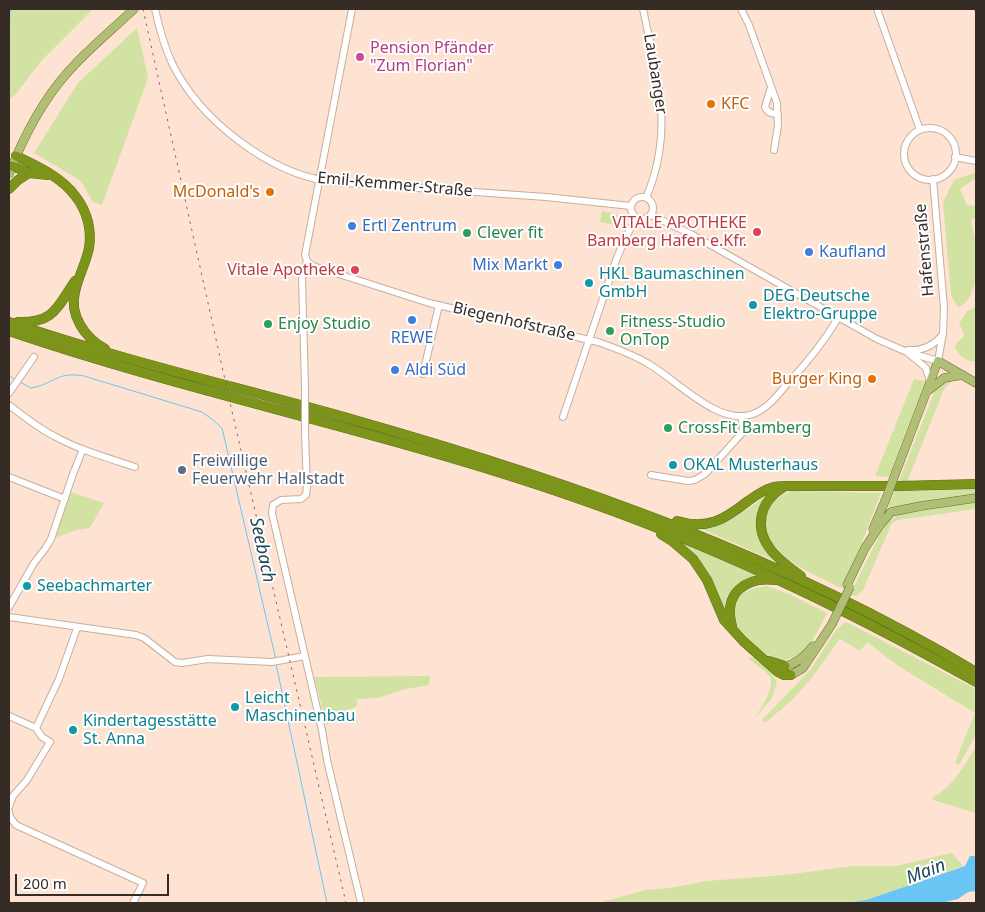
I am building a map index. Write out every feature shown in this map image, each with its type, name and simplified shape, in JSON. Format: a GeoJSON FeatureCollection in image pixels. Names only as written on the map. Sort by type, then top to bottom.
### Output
{"type":"FeatureCollection","features":[{"type":"Feature","properties":{"kind":"highway"},"geometry":{"type":"LineString","coordinates":[[16,156],[53,176],[70,188],[82,205],[89,224],[89,249],[74,299],[77,318],[88,336],[101,347],[114,354]]}},
{"type":"Feature","properties":{"kind":"highway"},"geometry":{"type":"LineString","coordinates":[[10,170],[53,176]]}},
{"type":"Feature","properties":{"kind":"highway"},"geometry":{"type":"LineString","coordinates":[[9,189],[29,173]]}},
{"type":"Feature","properties":{"kind":"highway"},"geometry":{"type":"LineString","coordinates":[[9,322],[35,322],[53,314],[80,274]]}},
{"type":"Feature","properties":{"kind":"highway"},"geometry":{"type":"LineString","coordinates":[[9,322],[114,354],[355,420],[574,487],[783,581],[894,636],[976,682]]}},
{"type":"Feature","properties":{"kind":"highway"},"geometry":{"type":"LineString","coordinates":[[9,331],[129,369],[487,468],[730,547],[814,586],[914,637],[976,672]]}},
{"type":"Feature","properties":{"kind":"highway"},"geometry":{"type":"LineString","coordinates":[[642,517],[706,524],[727,517],[762,492],[771,488],[787,486],[976,484]]}},
{"type":"Feature","properties":{"kind":"highway"},"geometry":{"type":"LineString","coordinates":[[787,486],[772,495],[764,507],[761,516],[762,532],[771,550],[778,558],[814,586]]}},
{"type":"Feature","properties":{"kind":"highway"},"geometry":{"type":"LineString","coordinates":[[642,517],[693,559],[707,580],[724,620],[747,646],[778,672],[784,675],[792,675]]}},
{"type":"Feature","properties":{"kind":"highway"},"geometry":{"type":"LineString","coordinates":[[734,631],[729,616],[730,608],[735,594],[740,588],[750,582],[759,580],[783,581]]}},
{"type":"Feature","properties":{"kind":"highway"},"geometry":{"type":"LineString","coordinates":[[764,659],[785,666]]}},
{"type":"Feature","properties":{"kind":"main road"},"geometry":{"type":"LineString","coordinates":[[10,170],[40,111],[68,72],[134,9]]}},
{"type":"Feature","properties":{"kind":"main road"},"geometry":{"type":"LineString","coordinates":[[792,675],[803,668],[830,623],[848,586],[885,501],[938,361],[976,383]]}},
{"type":"Feature","properties":{"kind":"main road"},"geometry":{"type":"LineString","coordinates":[[926,393],[944,378],[963,375]]}},
{"type":"Feature","properties":{"kind":"main road"},"geometry":{"type":"LineString","coordinates":[[865,548],[891,512],[976,498]]}},
{"type":"Feature","properties":{"kind":"main road"},"geometry":{"type":"LineString","coordinates":[[785,666],[791,665],[808,653],[830,623]]}},
{"type":"Feature","properties":{"kind":"street","name":"Emil-Kemmer-Straße"},"geometry":{"type":"LineString","coordinates":[[155,9],[166,48],[188,91],[211,117],[230,134],[261,155],[293,171],[319,179],[364,185],[552,197],[631,206]]}},
{"type":"Feature","properties":{"kind":"street"},"geometry":{"type":"LineString","coordinates":[[352,9],[305,255],[307,261],[302,279],[308,486],[306,495],[301,500],[281,500],[273,505],[273,518],[361,903]]}},
{"type":"Feature","properties":{"kind":"street","name":"Laubanger"},"geometry":{"type":"LineString","coordinates":[[643,9],[659,86],[663,119],[660,154],[655,176],[646,198]]}},
{"type":"Feature","properties":{"kind":"street"},"geometry":{"type":"LineString","coordinates":[[740,9],[749,25],[777,104],[778,128],[774,150]]}},
{"type":"Feature","properties":{"kind":"street"},"geometry":{"type":"LineString","coordinates":[[877,9],[920,130]]}},
{"type":"Feature","properties":{"kind":"street"},"geometry":{"type":"LineString","coordinates":[[771,87],[765,107],[772,114],[778,114]]}},
{"type":"Feature","properties":{"kind":"street"},"geometry":{"type":"LineString","coordinates":[[928,128],[942,132],[952,142],[955,157],[954,164],[945,174],[933,180],[918,177],[908,167],[904,153],[909,139],[920,130],[928,128]]}},
{"type":"Feature","properties":{"kind":"street"},"geometry":{"type":"LineString","coordinates":[[955,157],[976,161]]}},
{"type":"Feature","properties":{"kind":"street","name":"Hafenstraße"},"geometry":{"type":"LineString","coordinates":[[933,180],[944,318],[938,361]]}},
{"type":"Feature","properties":{"kind":"street"},"geometry":{"type":"LineString","coordinates":[[646,198],[653,205],[651,215],[644,220],[636,218],[631,212],[631,206],[635,199],[646,198]]}},
{"type":"Feature","properties":{"kind":"street"},"geometry":{"type":"LineString","coordinates":[[651,215],[691,234],[838,318],[904,351],[938,361]]}},
{"type":"Feature","properties":{"kind":"street","name":"Biegenhofstraße"},"geometry":{"type":"LineString","coordinates":[[563,417],[620,250],[636,218]]}},
{"type":"Feature","properties":{"kind":"street","name":"Biegenhofstraße"},"geometry":{"type":"LineString","coordinates":[[307,261],[314,266],[348,278],[439,305],[588,340],[633,355],[656,368],[712,408],[728,415],[741,416]]}},
{"type":"Feature","properties":{"kind":"street","name":"Biegenhofstraße"},"geometry":{"type":"LineString","coordinates":[[422,374],[439,305]]}},
{"type":"Feature","properties":{"kind":"street"},"geometry":{"type":"LineString","coordinates":[[651,475],[688,482],[700,478],[742,433],[741,416],[752,415],[758,412],[779,394],[819,348],[838,318]]}},
{"type":"Feature","properties":{"kind":"street"},"geometry":{"type":"LineString","coordinates":[[904,351],[924,349],[932,345],[943,333]]}},
{"type":"Feature","properties":{"kind":"street"},"geometry":{"type":"LineString","coordinates":[[904,351],[926,368],[930,382]]}},
{"type":"Feature","properties":{"kind":"street"},"geometry":{"type":"LineString","coordinates":[[9,393],[34,357]]}},
{"type":"Feature","properties":{"kind":"street"},"geometry":{"type":"LineString","coordinates":[[9,405],[35,425],[55,437],[135,467]]}},
{"type":"Feature","properties":{"kind":"street"},"geometry":{"type":"LineString","coordinates":[[9,607],[34,563],[49,543],[83,449]]}},
{"type":"Feature","properties":{"kind":"street"},"geometry":{"type":"LineString","coordinates":[[9,477],[65,499]]}},
{"type":"Feature","properties":{"kind":"street"},"geometry":{"type":"LineString","coordinates":[[9,617],[130,634],[144,638],[175,662],[188,663],[208,659],[276,661],[304,656]]}},
{"type":"Feature","properties":{"kind":"street"},"geometry":{"type":"LineString","coordinates":[[36,728],[63,670],[77,628]]}},
{"type":"Feature","properties":{"kind":"street"},"geometry":{"type":"LineString","coordinates":[[9,716],[36,728],[42,737],[50,742],[28,780],[13,796],[9,807]]}},
{"type":"Feature","properties":{"kind":"street"},"geometry":{"type":"LineString","coordinates":[[9,812],[16,825],[143,883],[133,903]]}},
{"type":"Feature","properties":{"kind":"green space"},"geometry":{"type":"Polygon","coordinates":[[[9,9],[93,9],[41,61],[16,94],[9,100],[9,9]]]}},
{"type":"Feature","properties":{"kind":"green space"},"geometry":{"type":"Polygon","coordinates":[[[137,28],[148,78],[102,205],[92,201],[81,181],[34,153],[78,83],[137,28]]]}},
{"type":"Feature","properties":{"kind":"green space"},"geometry":{"type":"Polygon","coordinates":[[[976,173],[976,178],[960,189],[967,205],[976,206],[976,217],[971,220],[976,255],[975,281],[972,292],[958,308],[951,295],[943,202],[954,180],[976,173]]]}},
{"type":"Feature","properties":{"kind":"green space"},"geometry":{"type":"Polygon","coordinates":[[[602,211],[623,216],[624,219],[620,230],[615,225],[600,222],[602,211]]]}},
{"type":"Feature","properties":{"kind":"green space"},"geometry":{"type":"Polygon","coordinates":[[[976,307],[976,361],[969,361],[955,348],[964,335],[959,324],[967,311],[976,307]]]}},
{"type":"Feature","properties":{"kind":"green space"},"geometry":{"type":"Polygon","coordinates":[[[914,379],[925,381],[889,477],[875,476],[914,379]]]}},
{"type":"Feature","properties":{"kind":"green space"},"geometry":{"type":"Polygon","coordinates":[[[950,379],[951,382],[944,389],[907,482],[899,481],[934,393],[943,382],[950,379]]]}},
{"type":"Feature","properties":{"kind":"green space"},"geometry":{"type":"Polygon","coordinates":[[[976,489],[976,494],[892,507],[888,506],[894,491],[976,489]]]}},
{"type":"Feature","properties":{"kind":"green space"},"geometry":{"type":"Polygon","coordinates":[[[791,491],[881,493],[860,547],[841,588],[804,569],[779,551],[771,540],[766,528],[769,510],[776,500],[791,491]]]}},
{"type":"Feature","properties":{"kind":"green space"},"geometry":{"type":"Polygon","coordinates":[[[70,492],[104,503],[90,528],[77,530],[54,538],[70,492]]]}},
{"type":"Feature","properties":{"kind":"green space"},"geometry":{"type":"Polygon","coordinates":[[[769,493],[761,506],[757,526],[760,539],[773,560],[702,529],[730,520],[769,493]]]}},
{"type":"Feature","properties":{"kind":"green space"},"geometry":{"type":"Polygon","coordinates":[[[976,502],[976,509],[898,520],[892,523],[863,590],[857,596],[850,595],[882,530],[888,522],[900,514],[976,502]]]}},
{"type":"Feature","properties":{"kind":"green space"},"geometry":{"type":"Polygon","coordinates":[[[680,542],[760,577],[748,581],[727,617],[680,542]]]}},
{"type":"Feature","properties":{"kind":"green space"},"geometry":{"type":"Polygon","coordinates":[[[767,586],[789,594],[827,613],[807,647],[789,659],[775,658],[759,649],[744,637],[735,623],[736,605],[741,596],[755,588],[767,586]]]}},
{"type":"Feature","properties":{"kind":"green space"},"geometry":{"type":"Polygon","coordinates":[[[846,622],[976,689],[976,734],[959,765],[955,763],[975,713],[897,665],[867,642],[860,651],[840,639],[810,680],[790,702],[765,723],[762,720],[811,669],[836,630],[846,622]]]}},
{"type":"Feature","properties":{"kind":"green space"},"geometry":{"type":"Polygon","coordinates":[[[748,658],[755,658],[770,671],[777,682],[772,698],[755,718],[767,698],[771,682],[766,672],[748,658]]]}},
{"type":"Feature","properties":{"kind":"green space"},"geometry":{"type":"Polygon","coordinates":[[[430,676],[429,685],[406,689],[378,698],[357,699],[357,706],[327,725],[314,677],[430,676]]]}},
{"type":"Feature","properties":{"kind":"green space"},"geometry":{"type":"Polygon","coordinates":[[[976,747],[976,813],[933,800],[932,798],[946,788],[957,776],[976,747]]]}},
{"type":"Feature","properties":{"kind":"green space"},"geometry":{"type":"Polygon","coordinates":[[[952,853],[963,866],[866,900],[845,903],[598,903],[646,890],[670,888],[707,881],[784,875],[854,866],[896,866],[952,853]]]}},
{"type":"Feature","properties":{"kind":"water"},"geometry":{"type":"Polygon","coordinates":[[[970,856],[976,856],[976,891],[968,892],[958,899],[941,903],[845,903],[866,900],[965,866],[970,856]]]}},
{"type":"Feature","properties":{"kind":"waterway","name":"Seebach"},"geometry":{"type":"LineString","coordinates":[[9,46],[10,9]]}},
{"type":"Feature","properties":{"kind":"waterway","name":"Seebach"},"geometry":{"type":"LineString","coordinates":[[9,375],[14,379]]}},
{"type":"Feature","properties":{"kind":"waterway","name":"Seebach"},"geometry":{"type":"LineString","coordinates":[[20,382],[31,388],[68,375],[84,376],[202,412],[222,428],[276,660]]}},
{"type":"Feature","properties":{"kind":"waterway","name":"Seebach"},"geometry":{"type":"LineString","coordinates":[[276,664],[327,903]]}},
{"type":"Feature","properties":{"kind":"railway"},"geometry":{"type":"LineString","coordinates":[[143,9],[231,407],[346,903]]}},
{"type":"Feature","properties":{"kind":"railway"},"geometry":{"type":"LineString","coordinates":[[967,9],[976,11]]}},
{"type":"Feature","properties":{"kind":"place","name":"Pension Pfänder \"Zum Florian\""},"geometry":{"type":"Point","coordinates":[360,57]}},
{"type":"Feature","properties":{"kind":"place","name":"KFC"},"geometry":{"type":"Point","coordinates":[711,104]}},
{"type":"Feature","properties":{"kind":"place","name":"McDonald's"},"geometry":{"type":"Point","coordinates":[270,192]}},
{"type":"Feature","properties":{"kind":"place","name":"Ertl Zentrum"},"geometry":{"type":"Point","coordinates":[352,226]}},
{"type":"Feature","properties":{"kind":"place","name":"VITALE APOTHEKE Bamberg Hafen e.Kfr."},"geometry":{"type":"Point","coordinates":[757,232]}},
{"type":"Feature","properties":{"kind":"place","name":"Clever fit"},"geometry":{"type":"Point","coordinates":[467,233]}},
{"type":"Feature","properties":{"kind":"place","name":"Kaufland"},"geometry":{"type":"Point","coordinates":[809,252]}},
{"type":"Feature","properties":{"kind":"place","name":"Mix Markt"},"geometry":{"type":"Point","coordinates":[558,265]}},
{"type":"Feature","properties":{"kind":"place","name":"Vitale Apotheke"},"geometry":{"type":"Point","coordinates":[355,270]}},
{"type":"Feature","properties":{"kind":"place","name":"HKL Baumaschinen GmbH"},"geometry":{"type":"Point","coordinates":[589,283]}},
{"type":"Feature","properties":{"kind":"place","name":"DEG Deutsche Elektro-Gruppe"},"geometry":{"type":"Point","coordinates":[753,305]}},
{"type":"Feature","properties":{"kind":"place","name":"REWE"},"geometry":{"type":"Point","coordinates":[412,320]}},
{"type":"Feature","properties":{"kind":"place","name":"Enjoy Studio"},"geometry":{"type":"Point","coordinates":[268,324]}},
{"type":"Feature","properties":{"kind":"place","name":"Fitness-Studio OnTop"},"geometry":{"type":"Point","coordinates":[610,331]}},
{"type":"Feature","properties":{"kind":"place","name":"Aldi Süd"},"geometry":{"type":"Point","coordinates":[395,370]}},
{"type":"Feature","properties":{"kind":"place","name":"Burger King"},"geometry":{"type":"Point","coordinates":[872,379]}},
{"type":"Feature","properties":{"kind":"place","name":"CrossFit Bamberg"},"geometry":{"type":"Point","coordinates":[668,428]}},
{"type":"Feature","properties":{"kind":"place","name":"OKAL Musterhaus"},"geometry":{"type":"Point","coordinates":[673,465]}},
{"type":"Feature","properties":{"kind":"place","name":"Freiwillige Feuerwehr Hallstadt"},"geometry":{"type":"Point","coordinates":[182,470]}},
{"type":"Feature","properties":{"kind":"place","name":"Seebachmarter"},"geometry":{"type":"Point","coordinates":[27,586]}},
{"type":"Feature","properties":{"kind":"place","name":"Leicht Maschinenbau"},"geometry":{"type":"Point","coordinates":[235,707]}},
{"type":"Feature","properties":{"kind":"place","name":"Kindertagesstätte St. Anna"},"geometry":{"type":"Point","coordinates":[73,730]}},
{"type":"Feature","properties":{"kind":"water label","name":"Main"},"geometry":{"type":"Point","coordinates":[926,872]}}]}
